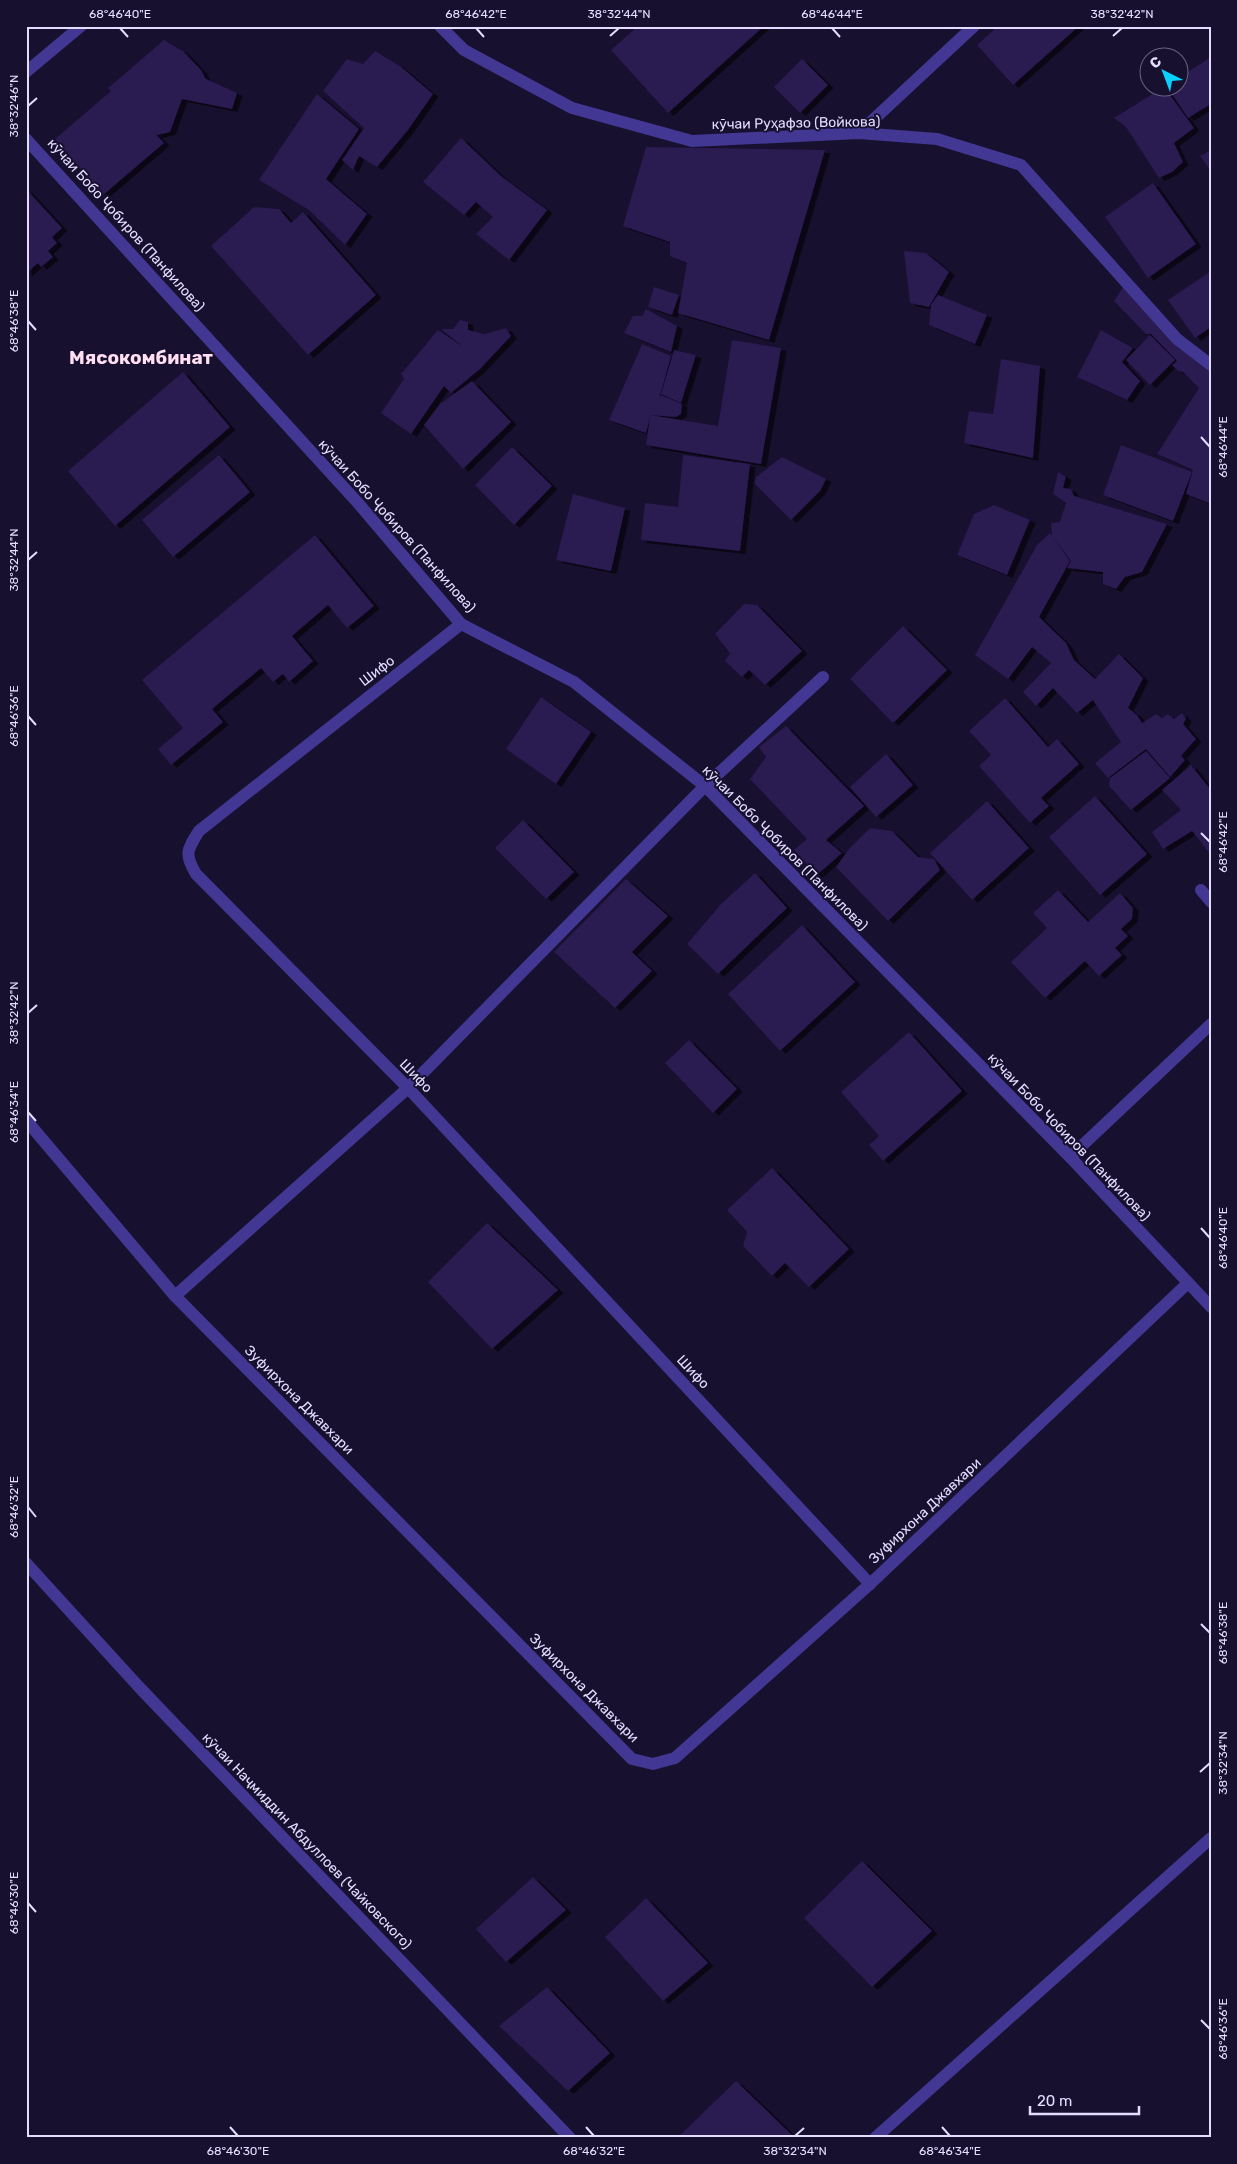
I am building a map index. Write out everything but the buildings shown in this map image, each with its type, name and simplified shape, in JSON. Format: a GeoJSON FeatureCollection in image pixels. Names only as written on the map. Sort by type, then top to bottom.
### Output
{"type":"FeatureCollection","features":[{"type":"Feature","properties":{"kind":"street"},"geometry":{"type":"LineString","coordinates":[[26,72],[80,26]]}},
{"type":"Feature","properties":{"kind":"street","name":"кӯчаи Руҳафзо (Войкова)"},"geometry":{"type":"LineString","coordinates":[[440,26],[464,50],[572,108],[692,141],[859,133],[937,139],[1021,165],[1177,339],[1211,365]]}},
{"type":"Feature","properties":{"kind":"street"},"geometry":{"type":"LineString","coordinates":[[859,133],[974,26]]}},
{"type":"Feature","properties":{"kind":"street","name":"кӯчаи Бобо Ҷобиров (Панфилова)"},"geometry":{"type":"LineString","coordinates":[[26,139],[358,503],[461,624],[574,682],[705,786],[1070,1157],[1211,1307]]}},
{"type":"Feature","properties":{"kind":"street","name":"Шифо"},"geometry":{"type":"LineString","coordinates":[[461,624],[199,831],[189,846],[188,860],[196,874],[408,1088],[870,1584]]}},
{"type":"Feature","properties":{"kind":"street"},"geometry":{"type":"LineString","coordinates":[[175,1296],[408,1088],[705,786],[823,678]]}},
{"type":"Feature","properties":{"kind":"street"},"geometry":{"type":"LineString","coordinates":[[1201,890],[1211,902]]}},
{"type":"Feature","properties":{"kind":"street"},"geometry":{"type":"LineString","coordinates":[[1070,1157],[1211,1024]]}},
{"type":"Feature","properties":{"kind":"street","name":"Зуфирхона Джавхари"},"geometry":{"type":"LineString","coordinates":[[26,1120],[175,1296],[632,1759],[653,1764],[675,1758],[870,1584],[1188,1283]]}},
{"type":"Feature","properties":{"kind":"street","name":"кӯчаи Наҷмиддин Абдуллоев (Чайковского)"},"geometry":{"type":"LineString","coordinates":[[26,1563],[139,1687],[570,2138]]}},
{"type":"Feature","properties":{"kind":"street"},"geometry":{"type":"LineString","coordinates":[[875,2138],[1211,1838]]}},
{"type":"Feature","properties":{"kind":"district","name":"Мясокомбинат"},"geometry":{"type":"Point","coordinates":[141,357]}}]}
